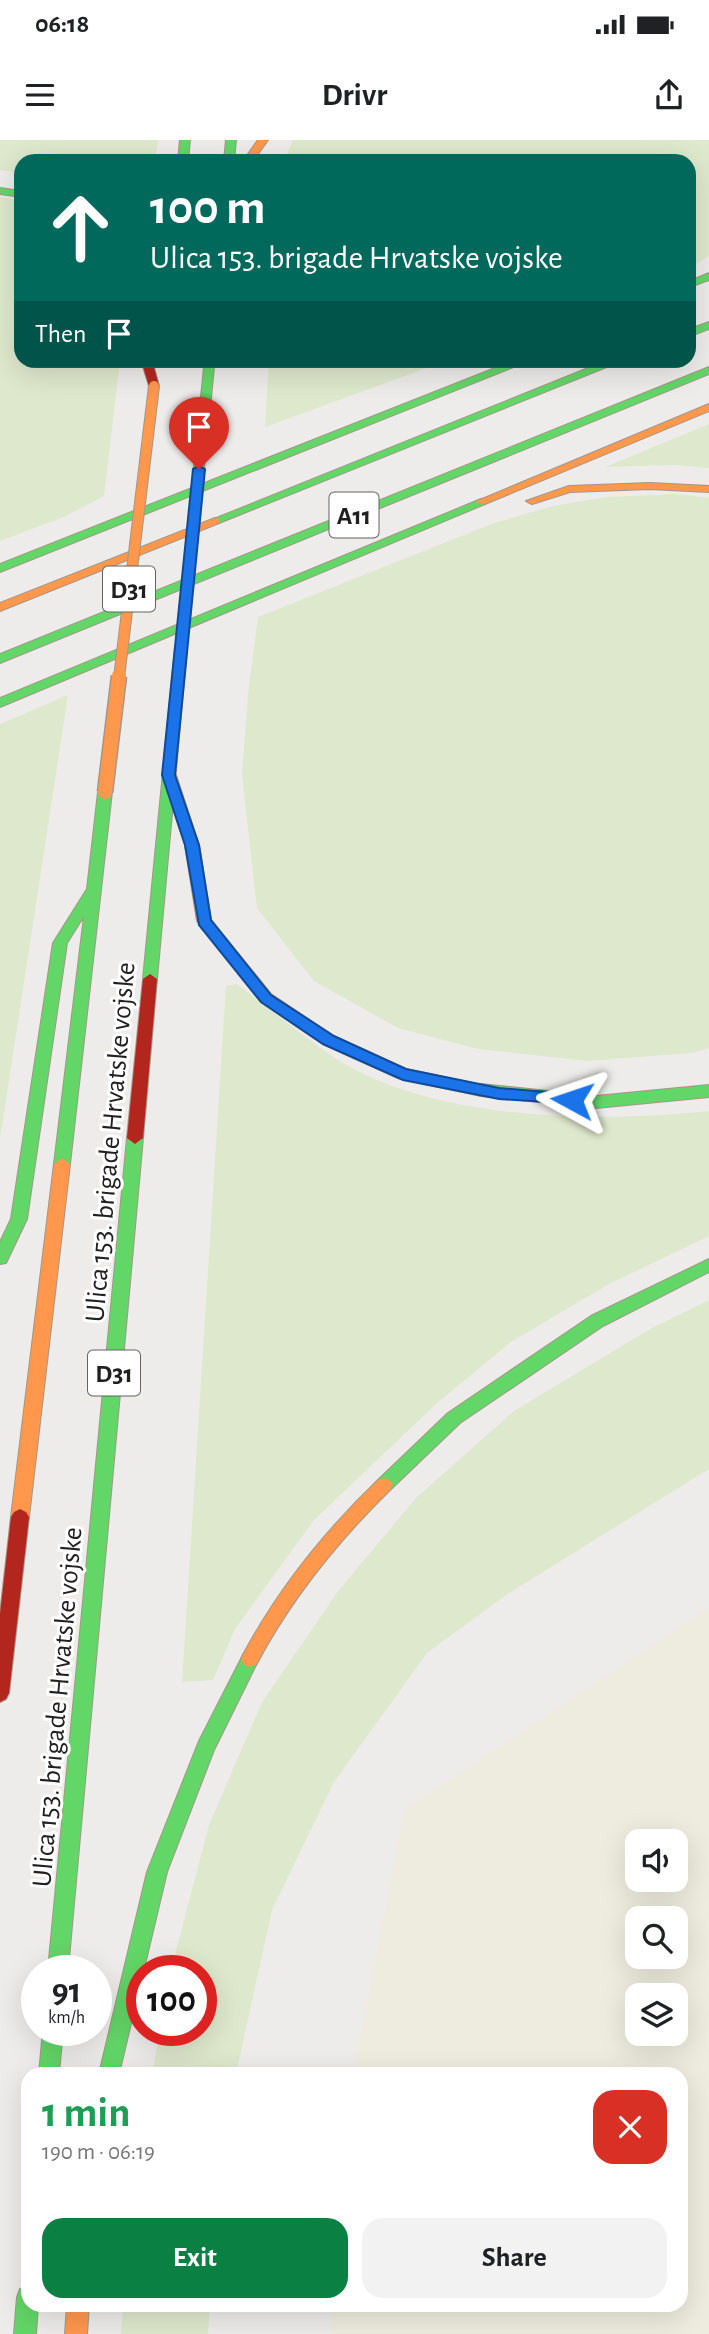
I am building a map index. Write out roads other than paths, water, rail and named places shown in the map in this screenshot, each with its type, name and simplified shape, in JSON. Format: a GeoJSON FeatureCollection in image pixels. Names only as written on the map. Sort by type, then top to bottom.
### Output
{"type":"FeatureCollection","features":[{"type":"Feature","properties":{"kind":"main road"},"geometry":{"type":"LineString","coordinates":[[148,368],[154,386]]}},
{"type":"Feature","properties":{"kind":"main road","name":"Ulica 153. brigade Hrvatske vojske"},"geometry":{"type":"LineString","coordinates":[[0,1693],[157,368]]}},
{"type":"Feature","properties":{"kind":"main road","name":"Ulica 153. brigade Hrvatske vojske"},"geometry":{"type":"LineString","coordinates":[[59,1955],[209,368]]}},
{"type":"Feature","properties":{"kind":"main road"},"geometry":{"type":"LineString","coordinates":[[418,403],[433,385],[474,368]]}},
{"type":"Feature","properties":{"kind":"main road"},"geometry":{"type":"LineString","coordinates":[[0,568],[506,368]]}},
{"type":"Feature","properties":{"kind":"main road","name":"A11"},"geometry":{"type":"LineString","coordinates":[[0,607],[600,368]]}},
{"type":"Feature","properties":{"kind":"main road","name":"A11"},"geometry":{"type":"LineString","coordinates":[[0,659],[709,370]]}},
{"type":"Feature","properties":{"kind":"main road"},"geometry":{"type":"LineString","coordinates":[[0,702],[709,407]]}},
{"type":"Feature","properties":{"kind":"main road"},"geometry":{"type":"LineString","coordinates":[[519,505],[569,489],[650,486],[709,489]]}},
{"type":"Feature","properties":{"kind":"main road"},"geometry":{"type":"LineString","coordinates":[[0,551],[85,520],[138,514]]}},
{"type":"Feature","properties":{"kind":"main road"},"geometry":{"type":"LineString","coordinates":[[357,553],[406,549],[494,514]]}},
{"type":"Feature","properties":{"kind":"main road"},"geometry":{"type":"LineString","coordinates":[[169,775],[192,845],[204,921],[266,998],[328,1040],[403,1074],[499,1094],[596,1102],[709,1091]]}},
{"type":"Feature","properties":{"kind":"main road"},"geometry":{"type":"LineString","coordinates":[[0,1258],[19,1219],[60,943],[95,887]]}},
{"type":"Feature","properties":{"kind":"main road"},"geometry":{"type":"LineString","coordinates":[[111,2067],[157,1872],[206,1747],[268,1623],[358,1509],[454,1418],[597,1321],[709,1265]]}},
{"type":"Feature","properties":{"kind":"main road"},"geometry":{"type":"LineString","coordinates":[[50,2067],[52,2046]]}},
{"type":"Feature","properties":{"kind":"main road"},"geometry":{"type":"LineString","coordinates":[[24,2334],[26,2312]]}},
{"type":"Feature","properties":{"kind":"main road"},"geometry":{"type":"LineString","coordinates":[[76,2334],[78,2312]]}}]}
